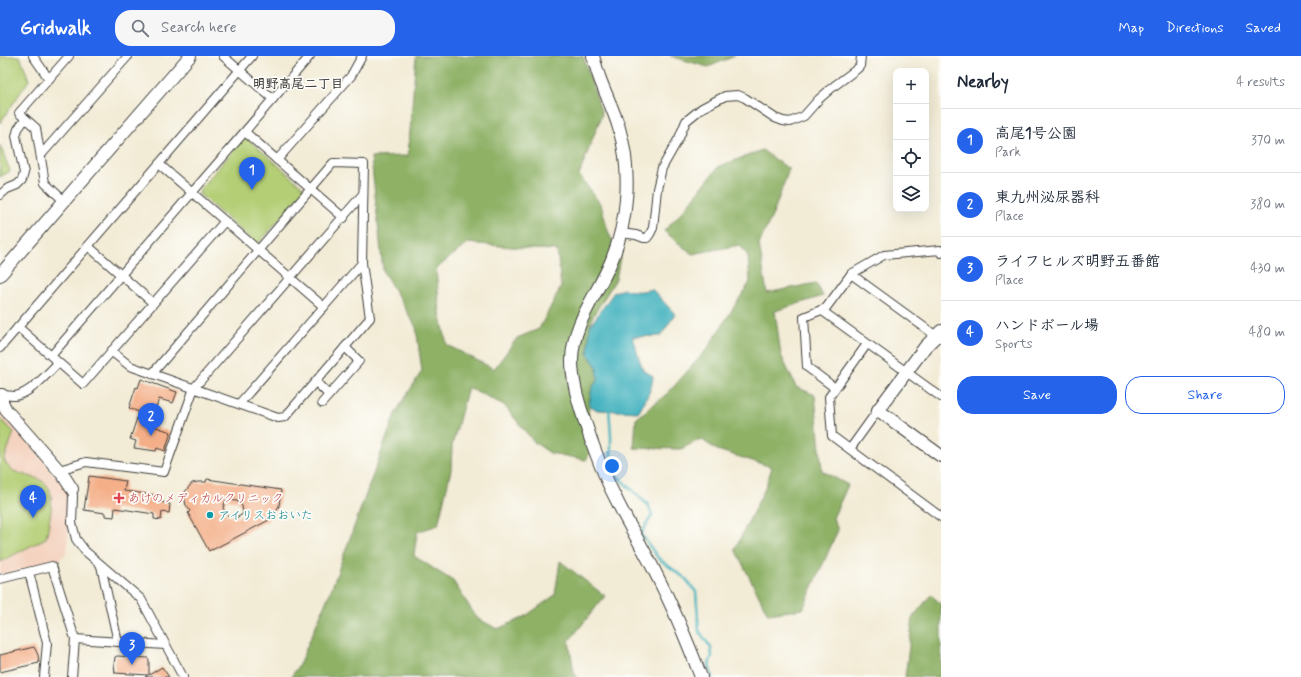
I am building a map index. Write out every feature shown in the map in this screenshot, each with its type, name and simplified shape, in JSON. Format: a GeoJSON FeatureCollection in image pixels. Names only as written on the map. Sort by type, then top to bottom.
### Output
{"type":"FeatureCollection","features":[{"type":"Feature","properties":{"kind":"street"},"geometry":{"type":"LineString","coordinates":[[33,56],[49,79]]}},
{"type":"Feature","properties":{"kind":"street"},"geometry":{"type":"LineString","coordinates":[[64,201],[46,183],[36,128],[19,113],[69,56]]}},
{"type":"Feature","properties":{"kind":"street"},"geometry":{"type":"LineString","coordinates":[[40,155],[128,56]]}},
{"type":"Feature","properties":{"kind":"street"},"geometry":{"type":"LineString","coordinates":[[0,275],[190,56]]}},
{"type":"Feature","properties":{"kind":"street"},"geometry":{"type":"LineString","coordinates":[[223,56],[273,99]]}},
{"type":"Feature","properties":{"kind":"street"},"geometry":{"type":"LineString","coordinates":[[0,348],[252,56]]}},
{"type":"Feature","properties":{"kind":"street"},"geometry":{"type":"LineString","coordinates":[[51,356],[310,56]]}},
{"type":"Feature","properties":{"kind":"street"},"geometry":{"type":"LineString","coordinates":[[277,160],[352,76],[362,56]]}},
{"type":"Feature","properties":{"kind":"street"},"geometry":{"type":"LineString","coordinates":[[593,56],[599,78],[612,107],[619,130],[625,159],[626,198],[621,233],[610,264],[576,334],[572,360],[573,373],[577,395],[586,426],[602,471],[621,510],[657,576],[674,612],[701,677]]}},
{"type":"Feature","properties":{"kind":"street"},"geometry":{"type":"LineString","coordinates":[[621,233],[636,235],[644,238],[647,238],[650,234],[653,228],[657,189],[662,168],[686,121],[702,108],[717,99],[732,95],[745,98],[782,121],[790,122],[797,120],[804,116],[819,99],[834,86],[857,69],[860,66],[861,56]]}},
{"type":"Feature","properties":{"kind":"street"},"geometry":{"type":"LineString","coordinates":[[0,195],[7,189],[17,185],[22,180],[24,173],[16,136],[18,129],[25,119]]}},
{"type":"Feature","properties":{"kind":"street"},"geometry":{"type":"LineString","coordinates":[[245,132],[344,218]]}},
{"type":"Feature","properties":{"kind":"street"},"geometry":{"type":"LineString","coordinates":[[111,351],[130,366],[152,374],[194,388],[278,418],[285,417],[370,318],[362,263],[364,164],[333,163],[152,374]]}},
{"type":"Feature","properties":{"kind":"street"},"geometry":{"type":"LineString","coordinates":[[159,164],[324,307]]}},
{"type":"Feature","properties":{"kind":"street"},"geometry":{"type":"LineString","coordinates":[[59,470],[86,462],[164,472],[194,388],[344,218],[363,194]]}},
{"type":"Feature","properties":{"kind":"street"},"geometry":{"type":"LineString","coordinates":[[18,326],[82,384],[225,221]]}},
{"type":"Feature","properties":{"kind":"street"},"geometry":{"type":"LineString","coordinates":[[88,246],[154,302]]}},
{"type":"Feature","properties":{"kind":"street"},"geometry":{"type":"LineString","coordinates":[[835,388],[807,367],[804,317],[826,308],[851,274],[884,255],[940,250],[941,252]]}},
{"type":"Feature","properties":{"kind":"street"},"geometry":{"type":"LineString","coordinates":[[239,404],[362,263]]}},
{"type":"Feature","properties":{"kind":"street"},"geometry":{"type":"LineString","coordinates":[[850,449],[925,347],[939,335],[851,274]]}},
{"type":"Feature","properties":{"kind":"street"},"geometry":{"type":"LineString","coordinates":[[821,310],[941,397]]}},
{"type":"Feature","properties":{"kind":"street"},"geometry":{"type":"LineString","coordinates":[[867,344],[829,398],[832,436],[941,517]]}},
{"type":"Feature","properties":{"kind":"street"},"geometry":{"type":"LineString","coordinates":[[322,403],[359,360],[345,347]]}},
{"type":"Feature","properties":{"kind":"street"},"geometry":{"type":"LineString","coordinates":[[58,363],[35,385],[21,394],[16,396],[1,395],[2,402],[6,410],[59,470],[72,489],[72,523],[76,539],[85,551],[141,599],[183,677]]}},
{"type":"Feature","properties":{"kind":"street"},"geometry":{"type":"LineString","coordinates":[[316,382],[329,395]]}},
{"type":"Feature","properties":{"kind":"street"},"geometry":{"type":"LineString","coordinates":[[878,410],[941,456]]}},
{"type":"Feature","properties":{"kind":"street"},"geometry":{"type":"LineString","coordinates":[[0,579],[52,566],[75,640],[72,677]]}},
{"type":"Feature","properties":{"kind":"street"},"geometry":{"type":"LineString","coordinates":[[102,566],[118,642]]}},
{"type":"Feature","properties":{"kind":"street"},"geometry":{"type":"LineString","coordinates":[[29,572],[47,643],[44,677]]}},
{"type":"Feature","properties":{"kind":"street"},"geometry":{"type":"LineString","coordinates":[[75,640],[165,645]]}},
{"type":"Feature","properties":{"kind":"shaded area"},"geometry":{"type":"Polygon","coordinates":[[[0,413],[21,434],[68,490],[69,497],[68,546],[65,554],[59,560],[0,575],[0,413]]]}},
{"type":"Feature","properties":{"kind":"green space"},"geometry":{"type":"Polygon","coordinates":[[[0,56],[20,56],[29,80],[0,123],[0,56]]]}},
{"type":"Feature","properties":{"kind":"green space"},"geometry":{"type":"Polygon","coordinates":[[[416,56],[583,56],[602,114],[579,175],[601,205],[608,231],[612,240],[621,252],[616,279],[593,316],[590,326],[588,354],[597,367],[598,379],[592,388],[588,419],[594,424],[595,444],[586,460],[550,453],[534,442],[504,405],[468,387],[452,446],[451,470],[438,525],[417,532],[414,556],[453,581],[477,618],[497,629],[523,618],[555,595],[560,561],[605,596],[569,641],[574,673],[577,677],[291,677],[300,663],[331,590],[396,412],[422,371],[416,327],[383,271],[371,157],[408,156],[416,56]],[[468,243],[436,269],[440,313],[447,345],[494,369],[517,338],[539,329],[561,287],[557,250],[468,243]]]}},
{"type":"Feature","properties":{"kind":"green space"},"geometry":{"type":"Polygon","coordinates":[[[670,56],[735,56],[708,67],[670,56]]]}},
{"type":"Feature","properties":{"kind":"green space"},"geometry":{"type":"Polygon","coordinates":[[[244,138],[247,138],[303,187],[304,191],[259,243],[255,243],[199,194],[201,188],[244,138]]]}},
{"type":"Feature","properties":{"kind":"green space"},"geometry":{"type":"Polygon","coordinates":[[[0,145],[10,171],[0,177],[0,145]]]}},
{"type":"Feature","properties":{"kind":"green space"},"geometry":{"type":"Polygon","coordinates":[[[762,150],[789,169],[773,214],[759,244],[767,293],[816,283],[823,296],[775,311],[781,355],[796,387],[815,395],[822,471],[848,485],[833,518],[838,530],[803,609],[768,614],[735,549],[766,486],[772,467],[717,450],[701,439],[681,449],[634,448],[636,419],[669,392],[707,349],[750,282],[748,256],[740,245],[692,254],[664,231],[684,210],[718,167],[762,150]]]}},
{"type":"Feature","properties":{"kind":"green space"},"geometry":{"type":"Polygon","coordinates":[[[0,419],[14,432],[4,460],[8,467],[22,474],[37,478],[43,482],[48,487],[51,494],[52,504],[46,538],[0,562],[0,419]]]}},
{"type":"Feature","properties":{"kind":"green space"},"geometry":{"type":"Polygon","coordinates":[[[931,595],[941,604],[941,677],[905,677],[913,617],[931,595]]]}},
{"type":"Feature","properties":{"kind":"water"},"geometry":{"type":"Polygon","coordinates":[[[624,289],[644,291],[652,289],[675,314],[661,336],[632,337],[643,370],[653,376],[650,390],[639,412],[597,410],[589,405],[592,388],[598,379],[597,367],[588,354],[590,326],[614,292],[624,289]]]}},
{"type":"Feature","properties":{"kind":"building"},"geometry":{"type":"Polygon","coordinates":[[[141,379],[177,392],[173,403],[159,399],[150,425],[171,432],[165,451],[157,448],[156,451],[134,448],[136,441],[130,439],[139,412],[129,408],[136,387],[138,388],[141,379]]]}},
{"type":"Feature","properties":{"kind":"building","name":"あけのメディカルクリニック"},"geometry":{"type":"Polygon","coordinates":[[[89,476],[126,481],[124,491],[154,495],[153,500],[170,504],[169,513],[162,512],[161,520],[154,519],[154,514],[115,508],[114,517],[105,516],[105,513],[84,510],[89,476]]]}},
{"type":"Feature","properties":{"kind":"building","name":"アイリスおおいた"},"geometry":{"type":"Polygon","coordinates":[[[207,479],[281,490],[279,506],[269,520],[209,551],[188,513],[190,511],[186,505],[184,497],[185,492],[192,483],[206,482],[207,479]],[[226,500],[223,508],[227,515],[236,518],[243,514],[242,506],[237,501],[226,500]]]}},
{"type":"Feature","properties":{"kind":"building"},"geometry":{"type":"Polygon","coordinates":[[[34,647],[38,655],[39,663],[0,672],[0,655],[34,647]]]}},
{"type":"Feature","properties":{"kind":"building"},"geometry":{"type":"Polygon","coordinates":[[[115,657],[148,658],[149,675],[162,667],[169,677],[145,677],[148,675],[115,673],[114,664],[115,657]]]}},
{"type":"Feature","properties":{"kind":"waterway"},"geometry":{"type":"LineString","coordinates":[[609,407],[611,463],[616,475],[648,505],[652,515],[641,534],[659,559],[686,579],[696,592],[699,631],[711,648],[712,656],[709,664],[713,677]]}},
{"type":"Feature","properties":{"kind":"place","name":"高尾1号公園"},"geometry":{"type":"Point","coordinates":[252,190]}},
{"type":"Feature","properties":{"kind":"place","name":"東九州泌尿器科"},"geometry":{"type":"Point","coordinates":[151,436]}},
{"type":"Feature","properties":{"kind":"place","name":"あけのメディカルクリニック"},"geometry":{"type":"Point","coordinates":[119,498]}},
{"type":"Feature","properties":{"kind":"place","name":"アイリスおおいた"},"geometry":{"type":"Point","coordinates":[210,515]}},
{"type":"Feature","properties":{"kind":"place","name":"ハンドボール場"},"geometry":{"type":"Point","coordinates":[33,518]}},
{"type":"Feature","properties":{"kind":"place","name":"ライフヒルズ明野五番館"},"geometry":{"type":"Point","coordinates":[132,665]}},
{"type":"Feature","properties":{"kind":"district","name":"明野高尾二丁目"},"geometry":{"type":"Point","coordinates":[298,83]}}]}
